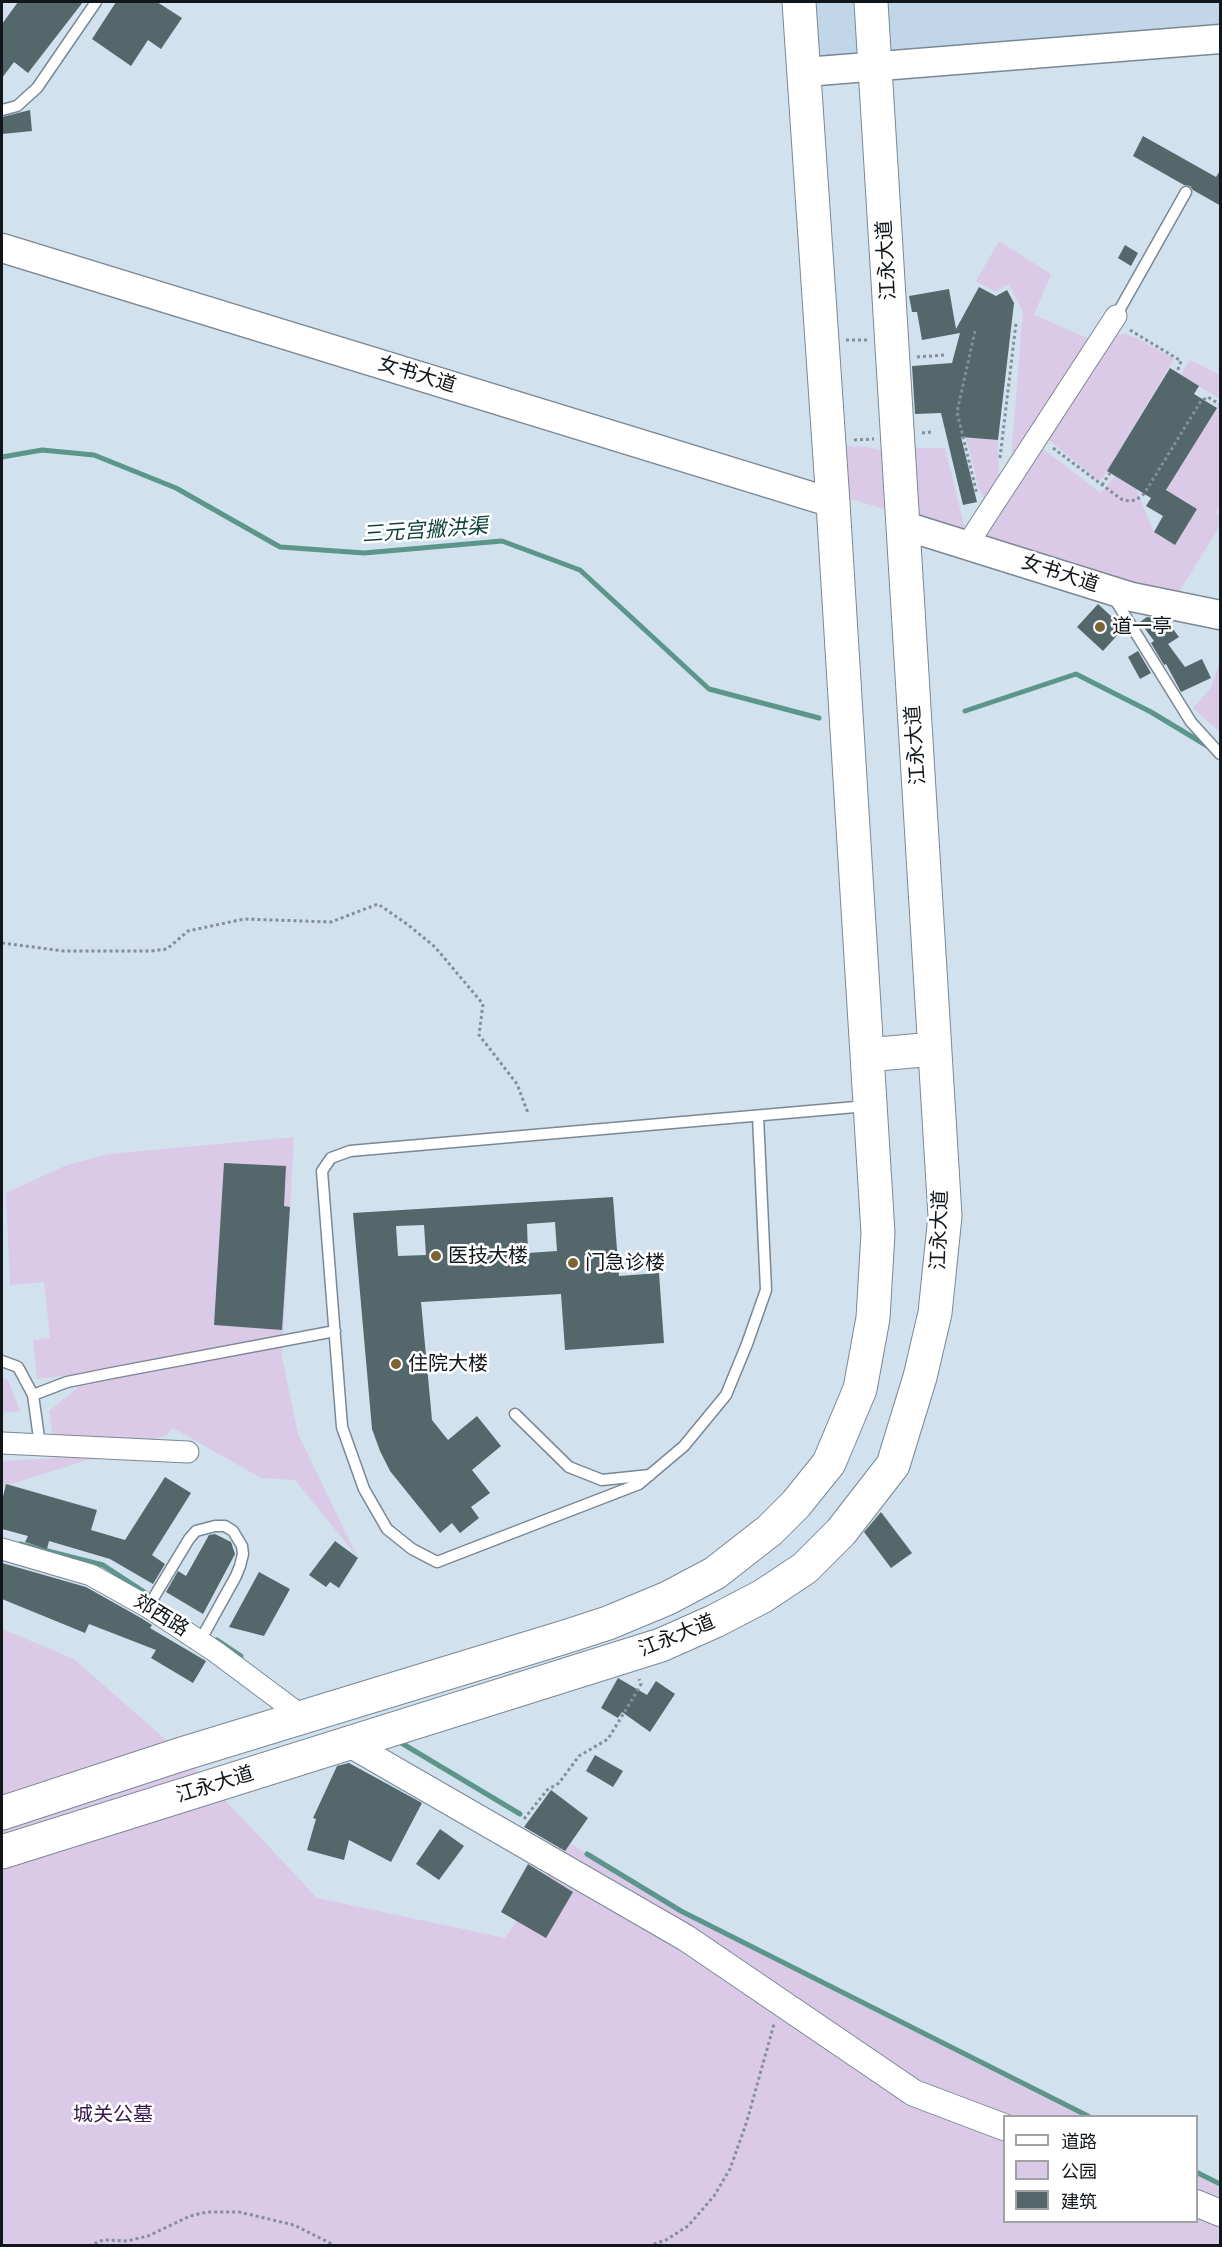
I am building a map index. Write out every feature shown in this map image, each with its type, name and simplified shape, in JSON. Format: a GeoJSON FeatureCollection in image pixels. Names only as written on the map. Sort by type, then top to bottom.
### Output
{"type":"FeatureCollection","features":[{"type":"Feature","properties":{"kind":"main road","name":"江永大道"},"geometry":{"type":"LineString","coordinates":[[2,1813],[598,1626],[668,1598],[715,1573],[770,1530],[796,1504],[829,1463],[860,1389],[873,1318],[878,1233],[833,503],[799,2]]}},
{"type":"Feature","properties":{"kind":"main road","name":"江永大道"},"geometry":{"type":"LineString","coordinates":[[2,1852],[660,1645],[715,1621],[763,1596],[805,1568],[841,1532],[893,1465],[920,1377],[935,1313],[945,1216],[871,2]]}},
{"type":"Feature","properties":{"kind":"main road"},"geometry":{"type":"LineString","coordinates":[[805,81],[1221,39]]}},
{"type":"Feature","properties":{"kind":"main road"},"geometry":{"type":"LineString","coordinates":[[876,75],[1221,57]]}},
{"type":"Feature","properties":{"kind":"main road","name":"女书大道"},"geometry":{"type":"LineString","coordinates":[[2,248],[833,503]]}},
{"type":"Feature","properties":{"kind":"main road","name":"女书大道"},"geometry":{"type":"LineString","coordinates":[[902,525],[1132,597],[1221,615]]}},
{"type":"Feature","properties":{"kind":"main road"},"geometry":{"type":"LineString","coordinates":[[867,1055],[934,1049]]}},
{"type":"Feature","properties":{"kind":"street"},"geometry":{"type":"LineString","coordinates":[[967,545],[1115,318]]}},
{"type":"Feature","properties":{"kind":"street"},"geometry":{"type":"LineString","coordinates":[[2,1443],[188,1452]]}},
{"type":"Feature","properties":{"kind":"street","name":"郊西路"},"geometry":{"type":"LineString","coordinates":[[2,1549],[91,1575],[151,1601],[203,1635],[303,1717]]}},
{"type":"Feature","properties":{"kind":"street"},"geometry":{"type":"LineString","coordinates":[[348,1743],[686,1938],[914,2093],[1003,2126]]}},
{"type":"Feature","properties":{"kind":"street"},"geometry":{"type":"LineString","coordinates":[[1198,2203],[1221,2213]]}},
{"type":"Feature","properties":{"kind":"lane"},"geometry":{"type":"LineString","coordinates":[[2,110],[17,106],[37,88],[96,2]]}},
{"type":"Feature","properties":{"kind":"lane"},"geometry":{"type":"LineString","coordinates":[[1115,318],[1185,192]]}},
{"type":"Feature","properties":{"kind":"lane"},"geometry":{"type":"LineString","coordinates":[[1109,590],[1191,722],[1221,754]]}},
{"type":"Feature","properties":{"kind":"lane"},"geometry":{"type":"LineString","coordinates":[[758,1116],[766,1290],[726,1395],[684,1446],[639,1484],[437,1562],[412,1549],[387,1529],[364,1489],[342,1426],[322,1171],[331,1158],[350,1151],[870,1106]]}},
{"type":"Feature","properties":{"kind":"lane"},"geometry":{"type":"LineString","coordinates":[[33,1395],[67,1382],[335,1331]]}},
{"type":"Feature","properties":{"kind":"lane"},"geometry":{"type":"LineString","coordinates":[[2,1361],[18,1367],[33,1395],[40,1445]]}},
{"type":"Feature","properties":{"kind":"lane"},"geometry":{"type":"LineString","coordinates":[[515,1414],[569,1467],[602,1480],[650,1475]]}},
{"type":"Feature","properties":{"kind":"lane"},"geometry":{"type":"LineString","coordinates":[[151,1601],[196,1531],[225,1526],[233,1531],[242,1546],[243,1554],[236,1576],[203,1635]]}},
{"type":"Feature","properties":{"kind":"path"},"geometry":{"type":"LineString","coordinates":[[1115,318],[1181,361],[1177,372]]}},
{"type":"Feature","properties":{"kind":"path"},"geometry":{"type":"LineString","coordinates":[[1001,493],[999,462],[1016,323]]}},
{"type":"Feature","properties":{"kind":"path"},"geometry":{"type":"LineString","coordinates":[[975,331],[957,412],[976,489],[987,515]]}},
{"type":"Feature","properties":{"kind":"path"},"geometry":{"type":"LineString","coordinates":[[1038,436],[1121,499],[1129,501],[1144,494],[1201,401],[1208,398],[1219,404]]}},
{"type":"Feature","properties":{"kind":"path"},"geometry":{"type":"LineString","coordinates":[[1102,485],[1110,473]]}},
{"type":"Feature","properties":{"kind":"path"},"geometry":{"type":"LineString","coordinates":[[2,943],[64,951],[151,951],[167,948],[188,931],[244,919],[331,922],[378,904],[435,947],[483,1005],[479,1035],[517,1084],[528,1113]]}},
{"type":"Feature","properties":{"kind":"path"},"geometry":{"type":"LineString","coordinates":[[511,1836],[547,1790],[559,1783],[579,1756],[608,1739],[641,1684],[633,1653]]}},
{"type":"Feature","properties":{"kind":"path"},"geometry":{"type":"LineString","coordinates":[[648,2246],[666,2240],[688,2226],[714,2196],[730,2169],[747,2121],[780,2002]]}},
{"type":"Feature","properties":{"kind":"path"},"geometry":{"type":"LineString","coordinates":[[89,2246],[103,2240],[127,2241],[148,2236],[190,2216],[207,2212],[239,2212],[294,2225],[336,2246]]}},
{"type":"Feature","properties":{"kind":"shaded area"},"geometry":{"type":"Polygon","coordinates":[[[800,2],[1220,2],[1220,39],[805,72],[800,2]]]}},
{"type":"Feature","properties":{"kind":"green space"},"geometry":{"type":"Polygon","coordinates":[[[999,241],[1051,274],[1034,315],[1092,340],[1010,471],[1023,312],[1009,284],[995,292],[976,281],[999,241]]]}},
{"type":"Feature","properties":{"kind":"green space"},"geometry":{"type":"Polygon","coordinates":[[[1125,334],[1139,339],[1174,359],[1102,479],[1097,480],[1049,440],[1104,339],[1125,334]]]}},
{"type":"Feature","properties":{"kind":"green space"},"geometry":{"type":"Polygon","coordinates":[[[1190,360],[1220,375],[1220,399],[1181,375],[1190,360]]]}},
{"type":"Feature","properties":{"kind":"green space"},"geometry":{"type":"Polygon","coordinates":[[[1220,402],[1220,507],[1216,513],[1220,516],[1220,526],[1179,592],[1148,588],[983,540],[1042,448],[1101,493],[1115,476],[1136,489],[1154,532],[1175,545],[1197,509],[1166,490],[1220,402]]]}},
{"type":"Feature","properties":{"kind":"green space"},"geometry":{"type":"Polygon","coordinates":[[[966,437],[998,440],[999,487],[986,506],[979,488],[966,437]]]}},
{"type":"Feature","properties":{"kind":"green space"},"geometry":{"type":"Polygon","coordinates":[[[842,445],[885,451],[903,448],[945,448],[964,525],[969,528],[944,527],[844,497],[842,445]]]}},
{"type":"Feature","properties":{"kind":"green space"},"geometry":{"type":"Polygon","coordinates":[[[1220,660],[1220,732],[1193,708],[1211,688],[1220,660]]]}},
{"type":"Feature","properties":{"kind":"green space"},"geometry":{"type":"Polygon","coordinates":[[[294,1137],[282,1357],[298,1434],[358,1558],[295,1480],[261,1478],[173,1428],[167,1435],[2,1487],[2,1461],[56,1458],[49,1411],[91,1377],[79,1374],[37,1379],[33,1340],[50,1338],[44,1282],[10,1285],[6,1193],[67,1165],[109,1154],[294,1137]]]}},
{"type":"Feature","properties":{"kind":"green space"},"geometry":{"type":"Polygon","coordinates":[[[2,1378],[8,1380],[20,1411],[2,1413],[2,1378]]]}},
{"type":"Feature","properties":{"kind":"green space","name":"城关公墓"},"geometry":{"type":"Polygon","coordinates":[[[2,1629],[74,1659],[182,1754],[317,1898],[505,1938],[569,1843],[681,1911],[1085,2115],[1003,2115],[1003,2223],[1198,2223],[1198,2176],[1220,2188],[1220,2245],[2,2245],[2,1629]]]}},
{"type":"Feature","properties":{"kind":"building"},"geometry":{"type":"Polygon","coordinates":[[[18,2],[83,2],[28,73],[14,62],[2,78],[2,24],[18,2]]]}},
{"type":"Feature","properties":{"kind":"building"},"geometry":{"type":"Polygon","coordinates":[[[116,2],[157,2],[182,18],[161,49],[148,40],[131,66],[92,39],[116,2]]]}},
{"type":"Feature","properties":{"kind":"building"},"geometry":{"type":"Polygon","coordinates":[[[30,110],[32,131],[2,134],[2,117],[30,110]]]}},
{"type":"Feature","properties":{"kind":"building"},"geometry":{"type":"Polygon","coordinates":[[[1143,136],[1216,177],[1221,169],[1221,206],[1190,186],[1184,185],[1133,156],[1143,136]]]}},
{"type":"Feature","properties":{"kind":"building"},"geometry":{"type":"Polygon","coordinates":[[[1125,245],[1138,253],[1131,266],[1118,258],[1125,245]]]}},
{"type":"Feature","properties":{"kind":"building"},"geometry":{"type":"Polygon","coordinates":[[[979,287],[996,296],[1007,290],[1014,303],[998,440],[961,437],[977,502],[963,505],[941,413],[915,414],[912,366],[952,363],[960,333],[922,340],[917,312],[912,312],[909,296],[949,289],[956,329],[979,287]]]}},
{"type":"Feature","properties":{"kind":"building"},"geometry":{"type":"Polygon","coordinates":[[[1170,368],[1199,386],[1194,394],[1217,408],[1166,490],[1197,509],[1175,545],[1154,532],[1163,516],[1146,506],[1151,498],[1107,471],[1170,368]]]}},
{"type":"Feature","properties":{"kind":"building","name":"道一亭"},"geometry":{"type":"Polygon","coordinates":[[[1098,604],[1124,628],[1103,651],[1077,627],[1098,604]]]}},
{"type":"Feature","properties":{"kind":"building"},"geometry":{"type":"Polygon","coordinates":[[[1147,617],[1167,621],[1179,637],[1168,644],[1185,667],[1202,659],[1211,678],[1181,692],[1166,664],[1164,665],[1151,643],[1154,641],[1140,622],[1147,617]]]}},
{"type":"Feature","properties":{"kind":"building"},"geometry":{"type":"Polygon","coordinates":[[[1138,651],[1151,673],[1140,679],[1128,657],[1138,651]]]}},
{"type":"Feature","properties":{"kind":"building"},"geometry":{"type":"Polygon","coordinates":[[[224,1163],[286,1166],[284,1206],[290,1207],[282,1330],[214,1325],[224,1163]]]}},
{"type":"Feature","properties":{"kind":"building"},"geometry":{"type":"Polygon","coordinates":[[[613,1197],[619,1276],[659,1273],[664,1343],[565,1350],[561,1294],[421,1302],[432,1420],[448,1440],[477,1416],[501,1446],[472,1470],[490,1493],[471,1507],[479,1518],[460,1533],[452,1523],[440,1533],[390,1471],[372,1429],[353,1213],[613,1197]],[[555,1222],[527,1224],[528,1253],[557,1251],[555,1222]],[[424,1225],[396,1226],[398,1256],[426,1255],[424,1225]]]}},
{"type":"Feature","properties":{"kind":"building"},"geometry":{"type":"Polygon","coordinates":[[[165,1477],[191,1493],[152,1555],[165,1564],[153,1584],[110,1559],[49,1541],[47,1549],[25,1542],[28,1536],[2,1529],[2,1501],[6,1484],[97,1510],[91,1530],[125,1540],[165,1477]]]}},
{"type":"Feature","properties":{"kind":"building"},"geometry":{"type":"Polygon","coordinates":[[[881,1512],[912,1553],[891,1568],[864,1532],[881,1512]]]}},
{"type":"Feature","properties":{"kind":"building"},"geometry":{"type":"Polygon","coordinates":[[[215,1534],[231,1542],[235,1554],[203,1614],[166,1592],[178,1571],[186,1576],[209,1535],[215,1534]]]}},
{"type":"Feature","properties":{"kind":"building"},"geometry":{"type":"Polygon","coordinates":[[[335,1541],[358,1558],[339,1588],[330,1582],[326,1587],[309,1575],[335,1541]]]}},
{"type":"Feature","properties":{"kind":"building"},"geometry":{"type":"Polygon","coordinates":[[[2,1563],[86,1587],[141,1618],[152,1625],[150,1628],[206,1661],[193,1683],[151,1658],[156,1650],[89,1624],[85,1633],[2,1599],[2,1563]]]}},
{"type":"Feature","properties":{"kind":"building"},"geometry":{"type":"Polygon","coordinates":[[[259,1572],[290,1589],[264,1636],[229,1627],[259,1572]]]}},
{"type":"Feature","properties":{"kind":"building"},"geometry":{"type":"Polygon","coordinates":[[[618,1678],[647,1695],[656,1681],[675,1694],[650,1732],[622,1712],[618,1718],[601,1708],[618,1678]]]}},
{"type":"Feature","properties":{"kind":"building"},"geometry":{"type":"Polygon","coordinates":[[[595,1755],[623,1771],[613,1787],[586,1771],[595,1755]]]}},
{"type":"Feature","properties":{"kind":"building"},"geometry":{"type":"Polygon","coordinates":[[[349,1763],[422,1803],[391,1862],[349,1840],[344,1860],[307,1850],[316,1819],[313,1818],[337,1766],[349,1763]]]}},
{"type":"Feature","properties":{"kind":"building"},"geometry":{"type":"Polygon","coordinates":[[[551,1790],[588,1818],[565,1851],[524,1827],[551,1790]]]}},
{"type":"Feature","properties":{"kind":"building"},"geometry":{"type":"Polygon","coordinates":[[[440,1829],[464,1846],[439,1880],[416,1864],[440,1829]]]}},
{"type":"Feature","properties":{"kind":"building"},"geometry":{"type":"Polygon","coordinates":[[[528,1864],[573,1892],[546,1938],[501,1912],[528,1864]]]}},
{"type":"Feature","properties":{"kind":"waterway","name":"三元宫撇洪渠"},"geometry":{"type":"LineString","coordinates":[[2,457],[42,450],[94,455],[176,488],[280,547],[364,553],[502,541],[580,570],[709,689],[819,718]]}},
{"type":"Feature","properties":{"kind":"waterway","name":"三元宫撇洪渠"},"geometry":{"type":"LineString","coordinates":[[965,711],[1076,674],[1151,712],[1209,747]]}},
{"type":"Feature","properties":{"kind":"waterway"},"geometry":{"type":"LineString","coordinates":[[20,1544],[103,1565],[152,1597]]}},
{"type":"Feature","properties":{"kind":"waterway"},"geometry":{"type":"LineString","coordinates":[[217,1640],[241,1656]]}},
{"type":"Feature","properties":{"kind":"waterway"},"geometry":{"type":"LineString","coordinates":[[398,1741],[520,1814]]}},
{"type":"Feature","properties":{"kind":"waterway"},"geometry":{"type":"LineString","coordinates":[[587,1854],[681,1911],[1086,2115]]}},
{"type":"Feature","properties":{"kind":"waterway"},"geometry":{"type":"LineString","coordinates":[[1198,2173],[1220,2184]]}},
{"type":"Feature","properties":{"kind":"place","name":"道一亭"},"geometry":{"type":"Point","coordinates":[1100,627]}},
{"type":"Feature","properties":{"kind":"place","name":"医技大楼"},"geometry":{"type":"Point","coordinates":[436,1256]}},
{"type":"Feature","properties":{"kind":"place","name":"门急诊楼"},"geometry":{"type":"Point","coordinates":[573,1263]}},
{"type":"Feature","properties":{"kind":"place","name":"住院大楼"},"geometry":{"type":"Point","coordinates":[396,1364]}}]}
